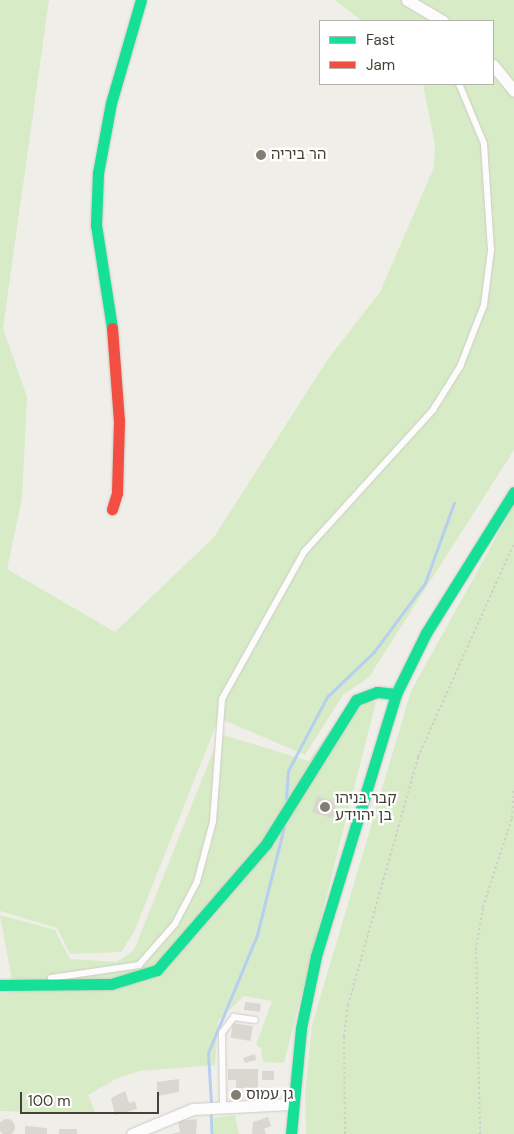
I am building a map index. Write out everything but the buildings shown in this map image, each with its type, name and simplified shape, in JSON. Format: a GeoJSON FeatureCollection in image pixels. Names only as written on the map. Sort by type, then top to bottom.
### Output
{"type":"FeatureCollection","features":[{"type":"Feature","properties":{"kind":"street"},"geometry":{"type":"LineString","coordinates":[[407,0],[441,20]]}},
{"type":"Feature","properties":{"kind":"street"},"geometry":{"type":"LineString","coordinates":[[112,509],[117,493],[119,421],[111,318],[96,225],[98,173],[111,103],[140,3]]}},
{"type":"Feature","properties":{"kind":"street"},"geometry":{"type":"LineString","coordinates":[[494,65],[514,91]]}},
{"type":"Feature","properties":{"kind":"street"},"geometry":{"type":"LineString","coordinates":[[290,1134],[290,1104],[316,956],[396,694],[426,634],[514,492]]}},
{"type":"Feature","properties":{"kind":"street"},"geometry":{"type":"LineString","coordinates":[[0,985],[41,981],[111,984],[157,970],[266,844],[356,700],[377,692],[396,694]]}},
{"type":"Feature","properties":{"kind":"street"},"geometry":{"type":"LineString","coordinates":[[132,1134],[180,1112],[223,1105],[290,1104]]}},
{"type":"Feature","properties":{"kind":"lane"},"geometry":{"type":"LineString","coordinates":[[128,0],[140,3]]}},
{"type":"Feature","properties":{"kind":"lane"},"geometry":{"type":"LineString","coordinates":[[41,981],[139,965],[175,924],[197,882],[213,822],[222,699],[304,552],[433,410],[460,367],[484,305],[491,250],[484,144],[459,85]]}},
{"type":"Feature","properties":{"kind":"lane"},"geometry":{"type":"LineString","coordinates":[[223,1105],[222,1033],[234,1017],[255,1020]]}},
{"type":"Feature","properties":{"kind":"path"},"geometry":{"type":"LineString","coordinates":[[345,1134],[344,1037],[348,1005],[418,757],[514,543]]}},
{"type":"Feature","properties":{"kind":"path"},"geometry":{"type":"LineString","coordinates":[[480,1134],[476,950],[483,907],[512,818],[514,789]]}},
{"type":"Feature","properties":{"kind":"green space"},"geometry":{"type":"Polygon","coordinates":[[[0,0],[49,0],[3,328],[27,397],[22,499],[7,569],[115,632],[214,537],[328,359],[380,292],[434,167],[435,145],[423,85],[494,85],[494,20],[361,20],[335,0],[514,0],[514,450],[369,677],[343,695],[305,755],[219,718],[134,932],[121,952],[70,954],[57,928],[0,911],[0,0]]]}},
{"type":"Feature","properties":{"kind":"green space"},"geometry":{"type":"Polygon","coordinates":[[[514,505],[514,1134],[306,1134],[305,1093],[312,1025],[411,691],[514,505]]]}},
{"type":"Feature","properties":{"kind":"green space"},"geometry":{"type":"Polygon","coordinates":[[[351,699],[376,702],[284,1063],[263,1062],[261,1048],[256,1045],[272,1001],[244,996],[218,1021],[215,1065],[139,1071],[116,1079],[88,1095],[96,1114],[0,1111],[0,993],[14,992],[0,915],[55,930],[70,959],[117,962],[134,950],[220,734],[309,761],[351,699]]]}},
{"type":"Feature","properties":{"kind":"green space"},"geometry":{"type":"Polygon","coordinates":[[[235,1115],[239,1134],[214,1134],[213,1118],[235,1115]]]}},
{"type":"Feature","properties":{"kind":"waterway"},"geometry":{"type":"LineString","coordinates":[[286,799],[288,771],[327,697],[374,652],[425,583],[454,503]]}},
{"type":"Feature","properties":{"kind":"waterway"},"geometry":{"type":"LineString","coordinates":[[211,1104],[208,1053],[257,935],[284,827]]}},
{"type":"Feature","properties":{"kind":"waterway"},"geometry":{"type":"LineString","coordinates":[[211,1112],[212,1134]]}},
{"type":"Feature","properties":{"kind":"traffic: fast"},"geometry":{"type":"LineString","coordinates":[[112,328],[96,225],[98,173],[111,103],[141,0]]}},
{"type":"Feature","properties":{"kind":"traffic: fast"},"geometry":{"type":"LineString","coordinates":[[291,1134],[301,1028],[316,956],[396,694],[426,633],[514,492]]}},
{"type":"Feature","properties":{"kind":"traffic: fast"},"geometry":{"type":"LineString","coordinates":[[0,985],[111,984],[157,970],[266,844],[356,700],[377,692],[396,694]]}},
{"type":"Feature","properties":{"kind":"traffic: jam"},"geometry":{"type":"LineString","coordinates":[[112,328],[119,421],[117,493],[112,509]]}},
{"type":"Feature","properties":{"kind":"place","name":"הר ביריה"},"geometry":{"type":"Point","coordinates":[261,155]}},
{"type":"Feature","properties":{"kind":"place","name":"קבר בניהו בן יהוידע"},"geometry":{"type":"Point","coordinates":[325,807]}},
{"type":"Feature","properties":{"kind":"place","name":"גן עמוס"},"geometry":{"type":"Point","coordinates":[236,1095]}}]}
